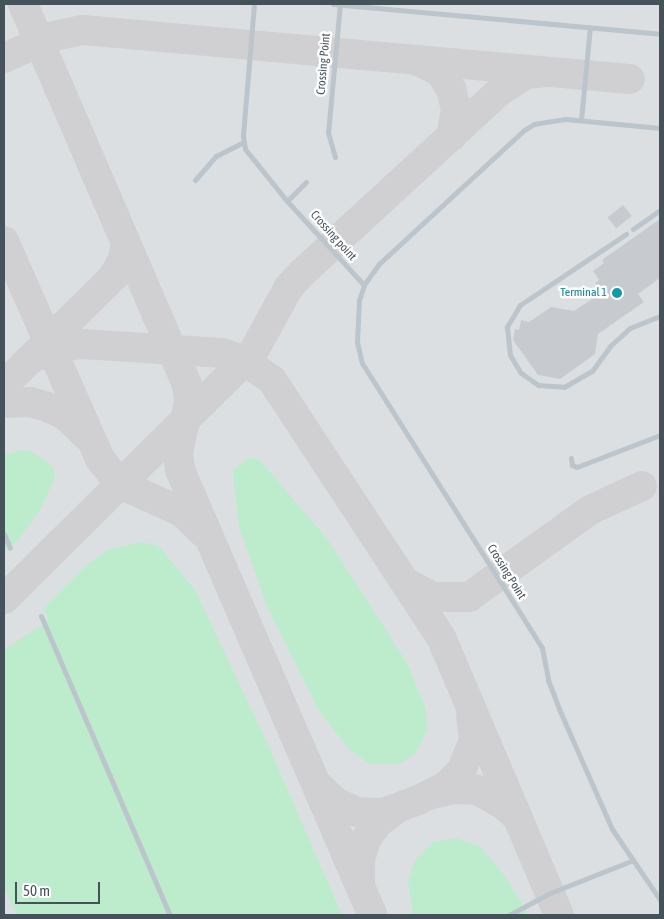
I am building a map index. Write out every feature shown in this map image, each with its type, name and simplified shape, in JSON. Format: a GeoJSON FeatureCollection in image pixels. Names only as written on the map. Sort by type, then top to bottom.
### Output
{"type":"FeatureCollection","features":[{"type":"Feature","properties":{"kind":"lane"},"geometry":{"type":"LineString","coordinates":[[195,180],[216,156],[244,142],[254,4]]}},
{"type":"Feature","properties":{"kind":"lane"},"geometry":{"type":"LineString","coordinates":[[333,4],[660,34]]}},
{"type":"Feature","properties":{"kind":"lane","name":"Crossing Point"},"geometry":{"type":"LineString","coordinates":[[335,157],[329,140],[328,125],[340,4]]}},
{"type":"Feature","properties":{"kind":"lane"},"geometry":{"type":"LineString","coordinates":[[581,120],[590,27]]}},
{"type":"Feature","properties":{"kind":"lane"},"geometry":{"type":"LineString","coordinates":[[364,285],[379,264],[522,131],[550,120],[581,120],[660,128]]}},
{"type":"Feature","properties":{"kind":"lane","name":"Crossing point"},"geometry":{"type":"LineString","coordinates":[[244,142],[246,149],[286,200],[364,285]]}},
{"type":"Feature","properties":{"kind":"lane"},"geometry":{"type":"LineString","coordinates":[[286,200],[306,182]]}},
{"type":"Feature","properties":{"kind":"lane"},"geometry":{"type":"LineString","coordinates":[[633,229],[660,210]]}},
{"type":"Feature","properties":{"kind":"lane"},"geometry":{"type":"LineString","coordinates":[[626,234],[520,305],[507,327],[510,355],[521,373],[538,385],[564,387],[592,371],[610,346],[630,328],[660,316]]}},
{"type":"Feature","properties":{"kind":"lane","name":"Crossing Point"},"geometry":{"type":"LineString","coordinates":[[364,285],[357,314],[357,342],[362,363],[542,648],[548,680],[559,709],[612,829],[631,861]]}},
{"type":"Feature","properties":{"kind":"lane"},"geometry":{"type":"LineString","coordinates":[[571,458],[572,465],[577,467],[660,435]]}},
{"type":"Feature","properties":{"kind":"lane"},"geometry":{"type":"LineString","coordinates":[[4,534],[10,548]]}},
{"type":"Feature","properties":{"kind":"lane"},"geometry":{"type":"LineString","coordinates":[[41,616],[170,915]]}},
{"type":"Feature","properties":{"kind":"lane"},"geometry":{"type":"LineString","coordinates":[[508,915],[550,893],[631,861],[660,900]]}},
{"type":"Feature","properties":{"kind":"shaded area"},"geometry":{"type":"Polygon","coordinates":[[[4,4],[660,4],[660,915],[4,915],[4,4]]]}},
{"type":"Feature","properties":{"kind":"green space"},"geometry":{"type":"Polygon","coordinates":[[[21,450],[31,452],[53,467],[55,477],[41,508],[18,540],[4,553],[4,455],[21,450]]]}},
{"type":"Feature","properties":{"kind":"green space"},"geometry":{"type":"Polygon","coordinates":[[[249,458],[261,461],[328,540],[407,663],[426,709],[427,730],[416,753],[399,764],[369,764],[349,749],[319,711],[268,609],[239,527],[233,469],[249,458]]]}},
{"type":"Feature","properties":{"kind":"green space"},"geometry":{"type":"Polygon","coordinates":[[[142,542],[159,546],[195,590],[265,738],[342,915],[16,915],[4,886],[4,650],[49,620],[43,608],[85,566],[109,549],[142,542]]]}},
{"type":"Feature","properties":{"kind":"green space"},"geometry":{"type":"Polygon","coordinates":[[[456,838],[481,847],[507,879],[529,915],[413,915],[408,882],[415,860],[433,842],[456,838]]]}},
{"type":"Feature","properties":{"kind":"building"},"geometry":{"type":"Polygon","coordinates":[[[623,205],[632,216],[616,228],[607,218],[623,205]]]}},
{"type":"Feature","properties":{"kind":"building","name":"Terminal 1"},"geometry":{"type":"Polygon","coordinates":[[[660,219],[660,278],[638,294],[644,302],[598,334],[595,354],[560,379],[538,375],[513,340],[515,329],[519,330],[521,320],[529,322],[551,307],[574,311],[592,299],[600,290],[595,283],[599,280],[593,271],[604,263],[602,260],[660,219]]]}},
{"type":"Feature","properties":{"kind":"taxiway"},"geometry":{"type":"LineString","coordinates":[[23,4],[187,385],[189,402],[178,453],[180,470],[373,915]]}},
{"type":"Feature","properties":{"kind":"taxiway"},"geometry":{"type":"LineString","coordinates":[[4,58],[54,36],[83,30],[630,79]]}},
{"type":"Feature","properties":{"kind":"taxiway"},"geometry":{"type":"LineString","coordinates":[[417,61],[439,71],[451,89],[456,109],[451,137]]}},
{"type":"Feature","properties":{"kind":"taxiway"},"geometry":{"type":"LineString","coordinates":[[4,599],[252,354],[289,287],[302,273],[500,91],[526,74],[547,72]]}},
{"type":"Feature","properties":{"kind":"taxiway"},"geometry":{"type":"LineString","coordinates":[[4,241],[100,459],[120,484],[182,512],[204,533]]}},
{"type":"Feature","properties":{"kind":"taxiway"},"geometry":{"type":"LineString","coordinates":[[4,385],[113,277],[123,259],[126,244]]}},
{"type":"Feature","properties":{"kind":"taxiway"},"geometry":{"type":"LineString","coordinates":[[30,359],[62,346],[83,344],[222,353],[245,361],[272,380],[441,637],[559,915]]}},
{"type":"Feature","properties":{"kind":"taxiway"},"geometry":{"type":"LineString","coordinates":[[4,403],[30,402],[47,407],[65,415],[86,435]]}},
{"type":"Feature","properties":{"kind":"taxiway"},"geometry":{"type":"LineString","coordinates":[[405,582],[433,597],[469,597],[590,510],[642,486]]}},
{"type":"Feature","properties":{"kind":"taxiway"},"geometry":{"type":"LineString","coordinates":[[317,784],[335,802],[357,812],[383,813],[418,800],[445,787],[461,771],[474,740],[471,716]]}},
{"type":"Feature","properties":{"kind":"taxiway"},"geometry":{"type":"LineString","coordinates":[[432,794],[453,789],[477,790],[504,805],[517,817]]}},
{"type":"Feature","properties":{"kind":"taxiway"},"geometry":{"type":"LineString","coordinates":[[360,883],[360,860],[366,839],[378,823],[395,810]]}},
{"type":"Feature","properties":{"kind":"place","name":"Terminal 1"},"geometry":{"type":"Point","coordinates":[617,293]}}]}
